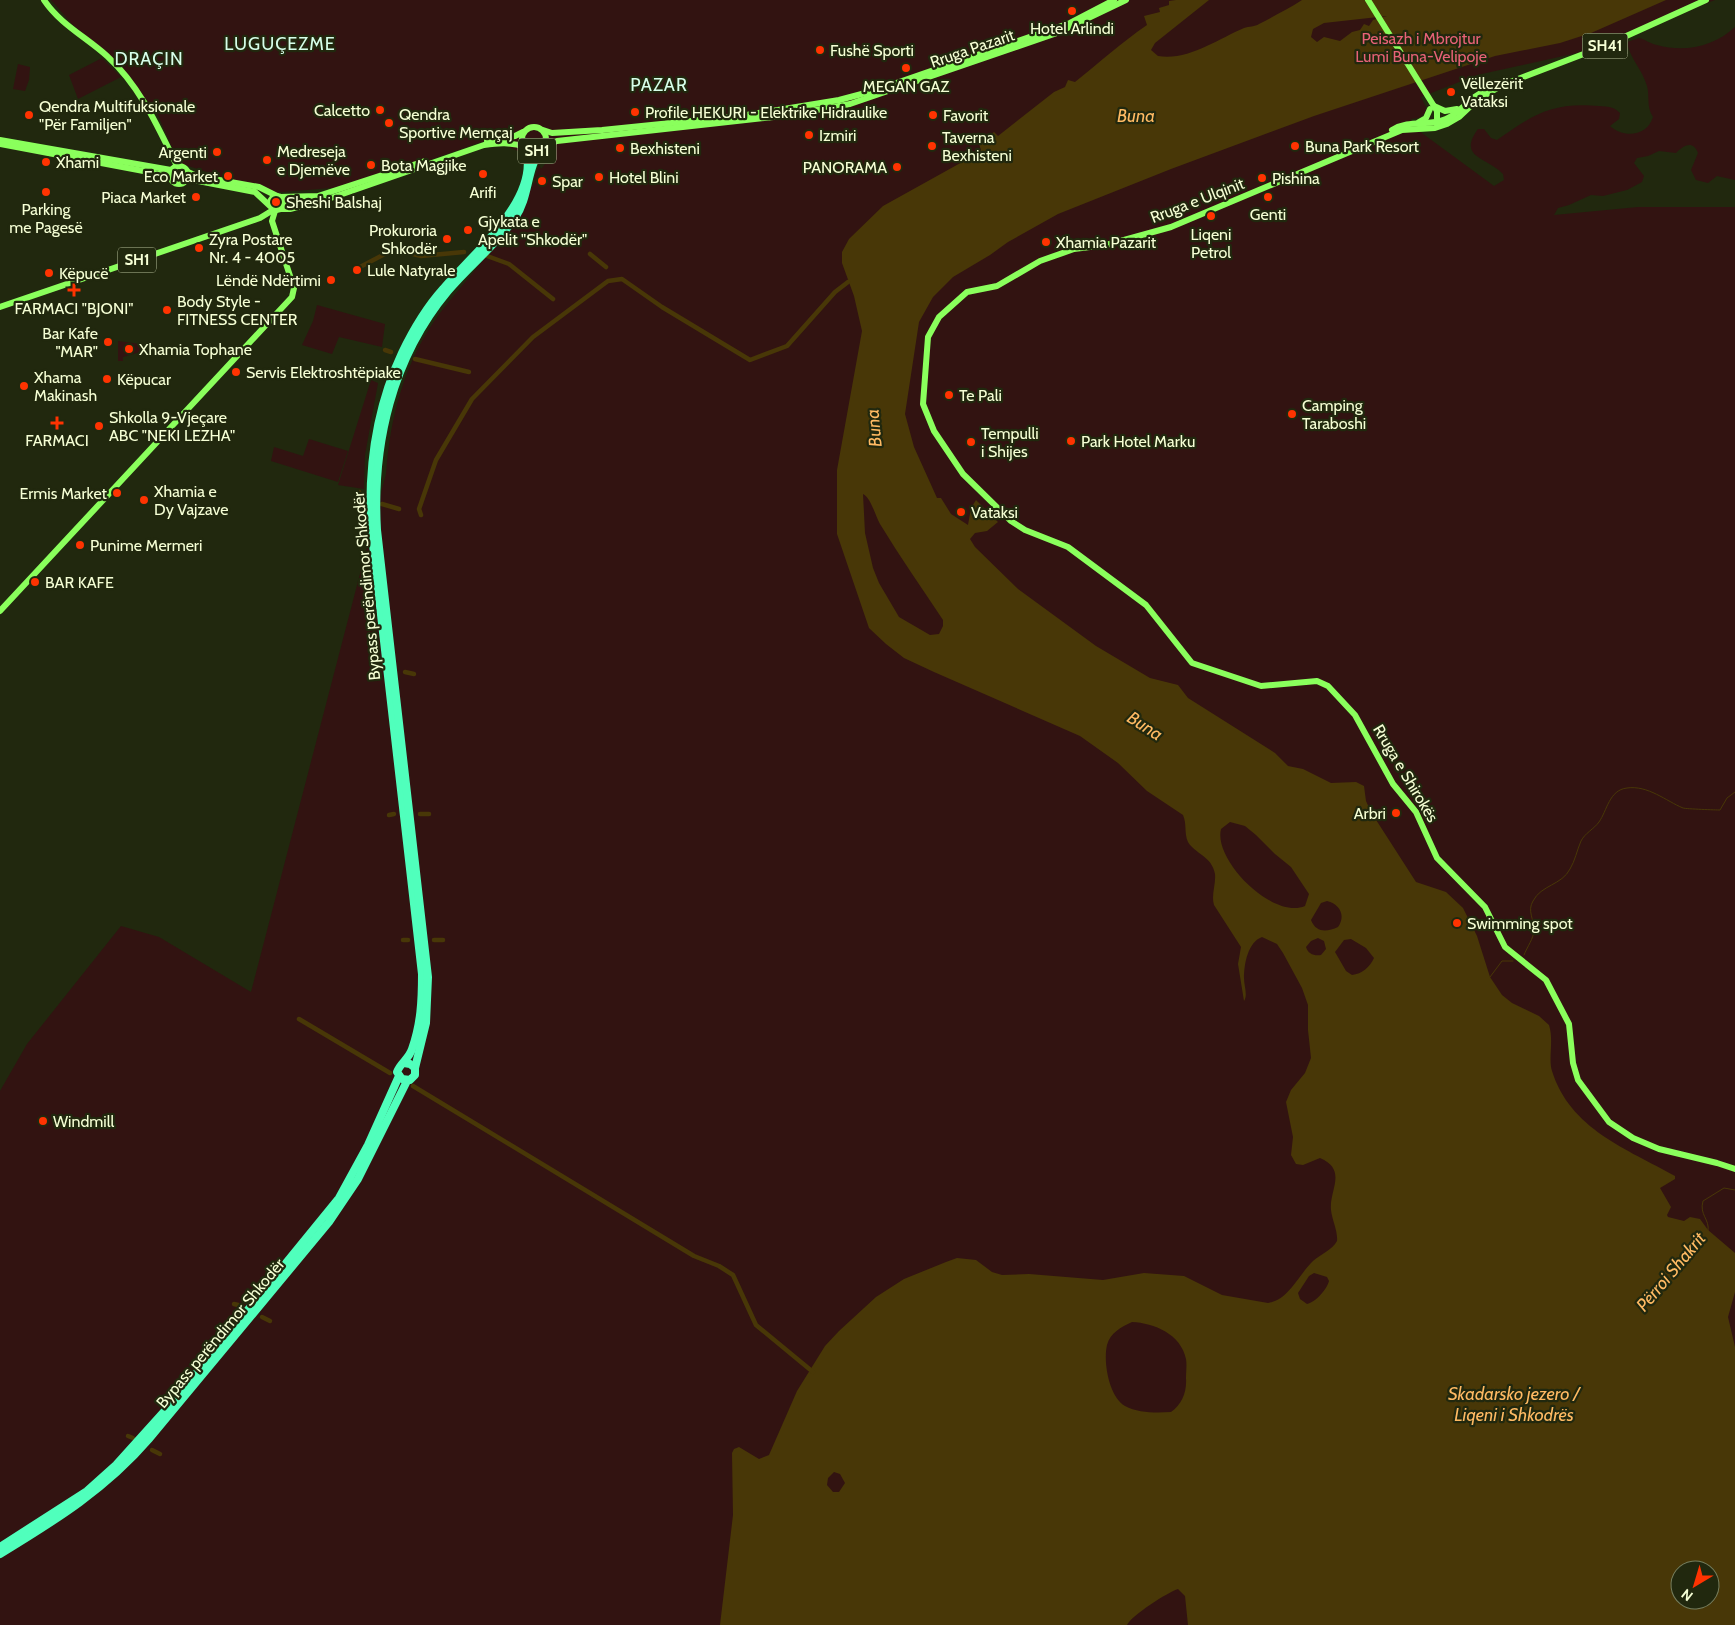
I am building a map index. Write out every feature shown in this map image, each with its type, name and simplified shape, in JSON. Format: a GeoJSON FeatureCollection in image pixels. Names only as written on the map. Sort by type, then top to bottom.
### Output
{"type":"FeatureCollection","features":[{"type":"Feature","properties":{"kind":"highway","name":"Bypass perëndimor Shkodër"},"geometry":{"type":"LineString","coordinates":[[0,1547],[87,1491],[116,1465],[170,1404],[339,1198],[368,1145],[399,1076],[398,1069],[412,1049],[419,1024],[422,974],[371,527],[370,490],[373,449],[380,411],[403,351],[436,296],[511,212],[525,179],[527,158],[525,147]]}},
{"type":"Feature","properties":{"kind":"highway","name":"Bypass perëndimor Shkodër"},"geometry":{"type":"LineString","coordinates":[[0,1554],[90,1496],[122,1469],[150,1439],[335,1214],[370,1157],[407,1081],[414,1076],[427,1018],[428,977],[377,530],[376,490],[379,453],[390,401],[415,340],[439,302],[515,218],[525,200],[535,157],[543,147]]}},
{"type":"Feature","properties":{"kind":"highway"},"geometry":{"type":"LineString","coordinates":[[404,1063],[410,1064],[415,1068]]}},
{"type":"Feature","properties":{"kind":"highway"},"geometry":{"type":"LineString","coordinates":[[399,1076],[407,1081]]}},
{"type":"Feature","properties":{"kind":"main road"},"geometry":{"type":"LineString","coordinates":[[44,0],[58,18],[108,58],[150,110],[173,171],[172,181],[178,184],[184,183],[188,175]]}},
{"type":"Feature","properties":{"kind":"main road","name":"Rruga Pazarit"},"geometry":{"type":"LineString","coordinates":[[543,130],[552,133],[602,130],[740,116],[827,102],[873,91],[1075,20],[1114,0]]}},
{"type":"Feature","properties":{"kind":"main road","name":"Rruga Pazarit"},"geometry":{"type":"LineString","coordinates":[[543,147],[557,141],[783,116],[850,104],[883,94],[1083,22],[1126,0]]}},
{"type":"Feature","properties":{"kind":"main road"},"geometry":{"type":"LineString","coordinates":[[1368,0],[1432,107],[1438,122]]}},
{"type":"Feature","properties":{"kind":"main road","name":"Rruga e Ulqinit"},"geometry":{"type":"LineString","coordinates":[[1384,137],[1400,126],[1438,122],[1449,118],[1478,93],[1602,47],[1706,0]]}},
{"type":"Feature","properties":{"kind":"main road","name":"Rruga e Ulqinit"},"geometry":{"type":"LineString","coordinates":[[1043,260],[1074,249],[1106,245],[1172,227],[1405,129],[1429,128],[1447,124],[1459,117],[1477,100],[1501,86]]}},
{"type":"Feature","properties":{"kind":"main road"},"geometry":{"type":"LineString","coordinates":[[1432,107],[1445,112],[1460,108]]}},
{"type":"Feature","properties":{"kind":"main road"},"geometry":{"type":"LineString","coordinates":[[1418,123],[1426,118],[1432,107]]}},
{"type":"Feature","properties":{"kind":"main road"},"geometry":{"type":"LineString","coordinates":[[1429,128],[1438,122],[1447,124]]}},
{"type":"Feature","properties":{"kind":"main road","name":"SH1"},"geometry":{"type":"LineString","coordinates":[[0,307],[260,218],[275,209],[331,198],[484,145],[502,143],[525,147],[533,151],[543,147],[546,141],[543,130],[535,127],[515,136],[478,143],[341,190],[318,196],[278,196]]}},
{"type":"Feature","properties":{"kind":"main road","name":"SH1"},"geometry":{"type":"LineString","coordinates":[[523,132],[521,137],[525,147]]}},
{"type":"Feature","properties":{"kind":"main road"},"geometry":{"type":"LineString","coordinates":[[0,140],[173,171]]}},
{"type":"Feature","properties":{"kind":"main road"},"geometry":{"type":"LineString","coordinates":[[0,144],[173,171],[182,166],[188,175],[255,192],[275,209]]}},
{"type":"Feature","properties":{"kind":"main road"},"geometry":{"type":"LineString","coordinates":[[188,175],[259,187],[278,196],[284,204],[275,209]]}},
{"type":"Feature","properties":{"kind":"main road"},"geometry":{"type":"LineString","coordinates":[[0,611],[290,299],[294,288],[273,225],[275,209],[270,199],[278,196]]}},
{"type":"Feature","properties":{"kind":"main road","name":"Rruga e Shirokës"},"geometry":{"type":"LineString","coordinates":[[1043,260],[997,286],[973,290],[960,296],[939,316],[930,331],[926,350],[923,404],[934,431],[960,471],[1011,521],[1025,530],[1068,547],[1146,605],[1168,630],[1185,657],[1195,665],[1261,686],[1274,686],[1307,680],[1317,680],[1328,686],[1359,721],[1393,784],[1416,812],[1437,858],[1485,907],[1505,947],[1546,980],[1570,1024],[1576,1075],[1601,1112],[1627,1135],[1649,1145],[1735,1170]]}},
{"type":"Feature","properties":{"kind":"green space","name":"Peisazh i Mbrojtur Lumi Buna-Velipoje"},"geometry":{"type":"Polygon","coordinates":[[[51,0],[1715,0],[1577,53],[1477,75],[1421,97],[1426,107],[1425,113],[1419,118],[1411,119],[1415,128],[1494,186],[1504,180],[1503,174],[1472,152],[1472,139],[1478,129],[1484,129],[1491,138],[1497,140],[1522,123],[1544,112],[1556,108],[1583,105],[1613,108],[1620,113],[1619,119],[1610,126],[1615,130],[1628,134],[1640,132],[1646,129],[1653,117],[1647,86],[1627,42],[1639,38],[1668,47],[1689,48],[1718,39],[1735,27],[1735,180],[1717,176],[1708,183],[1696,180],[1691,170],[1698,153],[1694,146],[1688,145],[1676,153],[1659,151],[1637,158],[1634,163],[1644,176],[1642,182],[1627,190],[1603,196],[1591,195],[1558,208],[1554,215],[1638,207],[1735,207],[1735,1625],[0,1625],[0,1091],[27,1044],[121,926],[159,937],[251,992],[386,474],[391,431],[401,389],[417,350],[428,331],[444,307],[476,269],[499,236],[536,180],[534,179],[539,164],[541,169],[546,163],[490,139],[355,186],[271,193],[179,163],[156,111],[108,54],[72,24],[51,0]]]}},
{"type":"Feature","properties":{"kind":"green space"},"geometry":{"type":"Polygon","coordinates":[[[102,58],[121,77],[78,99],[69,75],[102,58]]]}},
{"type":"Feature","properties":{"kind":"green space"},"geometry":{"type":"Polygon","coordinates":[[[18,64],[30,67],[29,80],[25,91],[13,89],[18,64]]]}},
{"type":"Feature","properties":{"kind":"green space"},"geometry":{"type":"Polygon","coordinates":[[[317,305],[385,324],[382,347],[339,337],[332,354],[302,345],[313,321],[317,305]]]}},
{"type":"Feature","properties":{"kind":"green space"},"geometry":{"type":"Polygon","coordinates":[[[118,341],[140,344],[144,351],[123,357],[123,361],[118,361],[118,341]]]}},
{"type":"Feature","properties":{"kind":"green space"},"geometry":{"type":"Polygon","coordinates":[[[371,380],[378,383],[365,455],[364,489],[338,485],[371,380]]]}},
{"type":"Feature","properties":{"kind":"green space"},"geometry":{"type":"Polygon","coordinates":[[[309,439],[348,451],[338,482],[271,461],[274,447],[303,456],[309,439]]]}},
{"type":"Feature","properties":{"kind":"water","name":"Skadarsko jezero / Liqeni i Shkodrës"},"geometry":{"type":"Polygon","coordinates":[[[1176,0],[1209,0],[1155,43],[1151,50],[1158,56],[1169,57],[1192,52],[1244,28],[1257,25],[1302,0],[1666,0],[1591,33],[1560,43],[1495,56],[1314,116],[1171,169],[1058,214],[1008,242],[953,277],[933,297],[919,322],[905,414],[914,447],[937,498],[941,498],[951,514],[968,525],[971,508],[976,500],[998,522],[987,531],[975,533],[970,539],[975,547],[1018,589],[1096,646],[1150,678],[1178,685],[1188,698],[1275,753],[1288,766],[1303,769],[1331,783],[1356,782],[1364,786],[1366,801],[1371,812],[1416,882],[1446,892],[1463,908],[1477,936],[1490,977],[1502,995],[1512,1003],[1539,1016],[1549,1025],[1552,1071],[1560,1091],[1572,1108],[1586,1123],[1602,1135],[1675,1176],[1675,1179],[1660,1188],[1671,1207],[1667,1215],[1668,1217],[1684,1221],[1690,1217],[1700,1219],[1708,1230],[1735,1253],[1735,1292],[1728,1317],[1735,1347],[1735,1625],[1188,1625],[1185,1596],[1178,1589],[1150,1605],[1135,1616],[1127,1625],[720,1625],[733,1515],[732,1453],[734,1449],[739,1447],[759,1459],[769,1455],[797,1391],[825,1346],[876,1297],[904,1279],[957,1258],[976,1260],[992,1272],[1002,1275],[1029,1274],[1103,1280],[1144,1273],[1184,1276],[1222,1295],[1268,1303],[1275,1301],[1288,1292],[1308,1266],[1337,1241],[1337,1233],[1331,1210],[1335,1181],[1333,1168],[1320,1158],[1303,1165],[1296,1164],[1291,1155],[1293,1137],[1286,1102],[1291,1090],[1305,1073],[1311,1058],[1308,1005],[1302,988],[1277,944],[1262,937],[1250,948],[1245,966],[1246,993],[1244,1001],[1238,964],[1241,947],[1214,905],[1215,874],[1213,868],[1207,859],[1188,842],[1183,815],[1147,791],[1118,763],[1080,736],[904,658],[886,644],[869,628],[837,534],[837,470],[862,331],[854,296],[842,263],[842,252],[849,239],[883,206],[973,156],[981,150],[979,144],[994,132],[998,136],[1054,92],[1065,87],[1068,80],[1075,82],[1147,25],[1144,16],[1160,12],[1159,8],[1169,5],[1169,1],[1176,0]],[[1387,16],[1324,23],[1313,29],[1311,37],[1317,42],[1324,37],[1340,41],[1352,32],[1360,30],[1364,24],[1369,26],[1373,20],[1387,16]],[[863,494],[865,533],[873,568],[879,583],[899,617],[930,635],[939,634],[943,626],[943,620],[880,524],[871,503],[863,494]],[[1230,822],[1221,829],[1221,842],[1226,856],[1248,884],[1262,896],[1277,904],[1292,908],[1305,906],[1309,894],[1291,867],[1245,826],[1230,822]],[[1327,901],[1321,903],[1311,920],[1319,929],[1330,930],[1338,927],[1341,915],[1335,905],[1327,901]],[[1318,938],[1311,941],[1306,947],[1312,954],[1318,955],[1321,955],[1326,949],[1324,941],[1318,938]],[[1351,939],[1344,940],[1335,952],[1346,971],[1352,975],[1365,970],[1374,958],[1366,948],[1351,939]],[[1314,1273],[1309,1276],[1298,1293],[1300,1299],[1307,1304],[1321,1295],[1329,1281],[1327,1277],[1314,1273]],[[1132,1322],[1116,1331],[1108,1341],[1106,1360],[1111,1387],[1119,1401],[1125,1406],[1141,1411],[1171,1412],[1181,1401],[1186,1388],[1186,1361],[1183,1350],[1173,1337],[1165,1332],[1149,1325],[1132,1322]],[[834,1472],[828,1478],[827,1485],[833,1492],[839,1492],[845,1483],[840,1474],[834,1472]]]}},
{"type":"Feature","properties":{"kind":"waterway"},"geometry":{"type":"LineString","coordinates":[[360,267],[400,246],[413,254],[421,256],[464,252]]}},
{"type":"Feature","properties":{"kind":"waterway"},"geometry":{"type":"LineString","coordinates":[[590,254],[606,267]]}},
{"type":"Feature","properties":{"kind":"waterway"},"geometry":{"type":"LineString","coordinates":[[487,256],[509,264],[553,299]]}},
{"type":"Feature","properties":{"kind":"waterway"},"geometry":{"type":"LineString","coordinates":[[421,515],[419,509],[436,460],[472,399],[533,337],[608,281],[622,279],[662,307],[750,360],[787,346],[835,292],[848,282]]}},
{"type":"Feature","properties":{"kind":"waterway"},"geometry":{"type":"LineString","coordinates":[[385,350],[391,352]]}},
{"type":"Feature","properties":{"kind":"waterway"},"geometry":{"type":"LineString","coordinates":[[415,359],[469,372]]}},
{"type":"Feature","properties":{"kind":"waterway"},"geometry":{"type":"LineString","coordinates":[[359,492],[363,500]]}},
{"type":"Feature","properties":{"kind":"waterway"},"geometry":{"type":"LineString","coordinates":[[382,504],[399,509]]}},
{"type":"Feature","properties":{"kind":"waterway"},"geometry":{"type":"LineString","coordinates":[[373,665],[378,665]]}},
{"type":"Feature","properties":{"kind":"waterway"},"geometry":{"type":"LineString","coordinates":[[405,672],[414,674]]}},
{"type":"Feature","properties":{"kind":"waterway"},"geometry":{"type":"LineString","coordinates":[[1524,955],[1534,933],[1531,912],[1533,901],[1541,891],[1557,882],[1570,869],[1583,838],[1599,822],[1616,793],[1627,788],[1642,789],[1683,808],[1720,810],[1727,798],[1735,792]]}},
{"type":"Feature","properties":{"kind":"waterway"},"geometry":{"type":"LineString","coordinates":[[389,815],[394,814]]}},
{"type":"Feature","properties":{"kind":"waterway"},"geometry":{"type":"LineString","coordinates":[[420,814],[429,814]]}},
{"type":"Feature","properties":{"kind":"waterway"},"geometry":{"type":"LineString","coordinates":[[403,940],[408,940]]}},
{"type":"Feature","properties":{"kind":"waterway"},"geometry":{"type":"LineString","coordinates":[[434,940],[443,940]]}},
{"type":"Feature","properties":{"kind":"waterway"},"geometry":{"type":"LineString","coordinates":[[1490,977],[1502,961],[1513,961]]}},
{"type":"Feature","properties":{"kind":"waterway"},"geometry":{"type":"LineString","coordinates":[[299,1019],[390,1073]]}},
{"type":"Feature","properties":{"kind":"waterway"},"geometry":{"type":"LineString","coordinates":[[413,1086],[694,1256],[719,1266],[733,1275],[756,1325],[813,1372]]}},
{"type":"Feature","properties":{"kind":"waterway","name":"Përroi Shakrit"},"geometry":{"type":"LineString","coordinates":[[1708,1231],[1708,1223],[1702,1210],[1703,1201],[1724,1188],[1735,1190]]}},
{"type":"Feature","properties":{"kind":"waterway"},"geometry":{"type":"LineString","coordinates":[[234,1304],[242,1306]]}},
{"type":"Feature","properties":{"kind":"waterway"},"geometry":{"type":"LineString","coordinates":[[262,1317],[270,1321]]}},
{"type":"Feature","properties":{"kind":"waterway"},"geometry":{"type":"LineString","coordinates":[[128,1436],[133,1438]]}},
{"type":"Feature","properties":{"kind":"waterway"},"geometry":{"type":"LineString","coordinates":[[152,1450],[160,1454]]}},
{"type":"Feature","properties":{"kind":"place","name":"Hotel Arlindi"},"geometry":{"type":"Point","coordinates":[1072,11]}},
{"type":"Feature","properties":{"kind":"place","name":"Fushë Sporti"},"geometry":{"type":"Point","coordinates":[820,50]}},
{"type":"Feature","properties":{"kind":"place","name":"MEGAN GAZ"},"geometry":{"type":"Point","coordinates":[906,68]}},
{"type":"Feature","properties":{"kind":"place","name":"Vëllezërit Vataksi"},"geometry":{"type":"Point","coordinates":[1451,92]}},
{"type":"Feature","properties":{"kind":"place","name":"Calcetto"},"geometry":{"type":"Point","coordinates":[380,110]}},
{"type":"Feature","properties":{"kind":"place","name":"Profile HEKURI - Elektrike Hidraulike"},"geometry":{"type":"Point","coordinates":[635,112]}},
{"type":"Feature","properties":{"kind":"place","name":"Qendra Multifuksionale \"Për Familjen\""},"geometry":{"type":"Point","coordinates":[29,115]}},
{"type":"Feature","properties":{"kind":"place","name":"Favorit"},"geometry":{"type":"Point","coordinates":[933,115]}},
{"type":"Feature","properties":{"kind":"place","name":"Qendra Sportive Memçaj"},"geometry":{"type":"Point","coordinates":[389,123]}},
{"type":"Feature","properties":{"kind":"place","name":"Izmiri"},"geometry":{"type":"Point","coordinates":[809,135]}},
{"type":"Feature","properties":{"kind":"place","name":"Taverna Bexhisteni"},"geometry":{"type":"Point","coordinates":[932,146]}},
{"type":"Feature","properties":{"kind":"place","name":"Buna Park Resort"},"geometry":{"type":"Point","coordinates":[1295,146]}},
{"type":"Feature","properties":{"kind":"place","name":"Bexhisteni"},"geometry":{"type":"Point","coordinates":[620,148]}},
{"type":"Feature","properties":{"kind":"place","name":"Argenti"},"geometry":{"type":"Point","coordinates":[217,152]}},
{"type":"Feature","properties":{"kind":"place","name":"Medreseja e Djemëve"},"geometry":{"type":"Point","coordinates":[267,160]}},
{"type":"Feature","properties":{"kind":"place","name":"Xhami"},"geometry":{"type":"Point","coordinates":[46,162]}},
{"type":"Feature","properties":{"kind":"place","name":"Bota Magjike"},"geometry":{"type":"Point","coordinates":[371,165]}},
{"type":"Feature","properties":{"kind":"place","name":"PANORAMA"},"geometry":{"type":"Point","coordinates":[897,167]}},
{"type":"Feature","properties":{"kind":"place","name":"Arifi"},"geometry":{"type":"Point","coordinates":[483,174]}},
{"type":"Feature","properties":{"kind":"place","name":"Eco Market"},"geometry":{"type":"Point","coordinates":[228,176]}},
{"type":"Feature","properties":{"kind":"place","name":"Hotel Blini"},"geometry":{"type":"Point","coordinates":[599,177]}},
{"type":"Feature","properties":{"kind":"place","name":"Pishina"},"geometry":{"type":"Point","coordinates":[1262,178]}},
{"type":"Feature","properties":{"kind":"place","name":"Spar"},"geometry":{"type":"Point","coordinates":[542,181]}},
{"type":"Feature","properties":{"kind":"place","name":"Parking me Pagesë"},"geometry":{"type":"Point","coordinates":[46,192]}},
{"type":"Feature","properties":{"kind":"place","name":"Piaca Market"},"geometry":{"type":"Point","coordinates":[196,197]}},
{"type":"Feature","properties":{"kind":"place","name":"Genti"},"geometry":{"type":"Point","coordinates":[1268,197]}},
{"type":"Feature","properties":{"kind":"place","name":"Sheshi Balshaj"},"geometry":{"type":"Point","coordinates":[276,202]}},
{"type":"Feature","properties":{"kind":"place","name":"Liqeni Petrol"},"geometry":{"type":"Point","coordinates":[1211,216]}},
{"type":"Feature","properties":{"kind":"place","name":"Gjykata e Apelit \"Shkodër\""},"geometry":{"type":"Point","coordinates":[468,230]}},
{"type":"Feature","properties":{"kind":"place","name":"Prokuroria Shkodër"},"geometry":{"type":"Point","coordinates":[447,239]}},
{"type":"Feature","properties":{"kind":"place","name":"Xhamia Pazarit"},"geometry":{"type":"Point","coordinates":[1046,242]}},
{"type":"Feature","properties":{"kind":"place","name":"Zyra Postare Nr. 4 - 4005"},"geometry":{"type":"Point","coordinates":[199,248]}},
{"type":"Feature","properties":{"kind":"place","name":"Lule Natyrale"},"geometry":{"type":"Point","coordinates":[357,270]}},
{"type":"Feature","properties":{"kind":"place","name":"Këpucë"},"geometry":{"type":"Point","coordinates":[49,273]}},
{"type":"Feature","properties":{"kind":"place","name":"Lëndë Ndërtimi"},"geometry":{"type":"Point","coordinates":[331,280]}},
{"type":"Feature","properties":{"kind":"place","name":"FARMACI \"BJONI\""},"geometry":{"type":"Point","coordinates":[74,290]}},
{"type":"Feature","properties":{"kind":"place","name":"Body Style - FITNESS CENTER"},"geometry":{"type":"Point","coordinates":[167,310]}},
{"type":"Feature","properties":{"kind":"place","name":"Bar Kafe \"MAR\""},"geometry":{"type":"Point","coordinates":[108,342]}},
{"type":"Feature","properties":{"kind":"place","name":"Xhamia Tophane"},"geometry":{"type":"Point","coordinates":[129,349]}},
{"type":"Feature","properties":{"kind":"place","name":"Servis Elektroshtëpiake"},"geometry":{"type":"Point","coordinates":[236,372]}},
{"type":"Feature","properties":{"kind":"place","name":"Këpucar"},"geometry":{"type":"Point","coordinates":[107,379]}},
{"type":"Feature","properties":{"kind":"place","name":"Xhama Makinash"},"geometry":{"type":"Point","coordinates":[24,386]}},
{"type":"Feature","properties":{"kind":"place","name":"Te Pali"},"geometry":{"type":"Point","coordinates":[949,395]}},
{"type":"Feature","properties":{"kind":"place","name":"Camping Taraboshi"},"geometry":{"type":"Point","coordinates":[1292,414]}},
{"type":"Feature","properties":{"kind":"place","name":"FARMACI"},"geometry":{"type":"Point","coordinates":[57,423]}},
{"type":"Feature","properties":{"kind":"place","name":"Shkolla 9-Vjeçare ABC \"NEKI LEZHA\""},"geometry":{"type":"Point","coordinates":[99,426]}},
{"type":"Feature","properties":{"kind":"place","name":"Park Hotel Marku"},"geometry":{"type":"Point","coordinates":[1071,441]}},
{"type":"Feature","properties":{"kind":"place","name":"Tempulli i Shijes"},"geometry":{"type":"Point","coordinates":[971,442]}},
{"type":"Feature","properties":{"kind":"place","name":"Ermis Market"},"geometry":{"type":"Point","coordinates":[117,493]}},
{"type":"Feature","properties":{"kind":"place","name":"Xhamia e Dy Vajzave"},"geometry":{"type":"Point","coordinates":[144,500]}},
{"type":"Feature","properties":{"kind":"place","name":"Vataksi"},"geometry":{"type":"Point","coordinates":[961,512]}},
{"type":"Feature","properties":{"kind":"place","name":"Punime Mermeri"},"geometry":{"type":"Point","coordinates":[80,545]}},
{"type":"Feature","properties":{"kind":"place","name":"BAR KAFE"},"geometry":{"type":"Point","coordinates":[35,582]}},
{"type":"Feature","properties":{"kind":"place","name":"Arbri"},"geometry":{"type":"Point","coordinates":[1396,813]}},
{"type":"Feature","properties":{"kind":"place","name":"Swimming spot"},"geometry":{"type":"Point","coordinates":[1457,923]}},
{"type":"Feature","properties":{"kind":"place","name":"Windmill"},"geometry":{"type":"Point","coordinates":[43,1121]}},
{"type":"Feature","properties":{"kind":"district","name":"LUGUÇEZME"},"geometry":{"type":"Point","coordinates":[280,44]}},
{"type":"Feature","properties":{"kind":"district","name":"DRAÇIN"},"geometry":{"type":"Point","coordinates":[149,59]}},
{"type":"Feature","properties":{"kind":"district","name":"PAZAR"},"geometry":{"type":"Point","coordinates":[659,85]}},
{"type":"Feature","properties":{"kind":"water label","name":"Buna"},"geometry":{"type":"Point","coordinates":[1136,116]}},
{"type":"Feature","properties":{"kind":"water label","name":"Buna"},"geometry":{"type":"Point","coordinates":[874,428]}},
{"type":"Feature","properties":{"kind":"water label","name":"Buna"},"geometry":{"type":"Point","coordinates":[1145,726]}}]}
